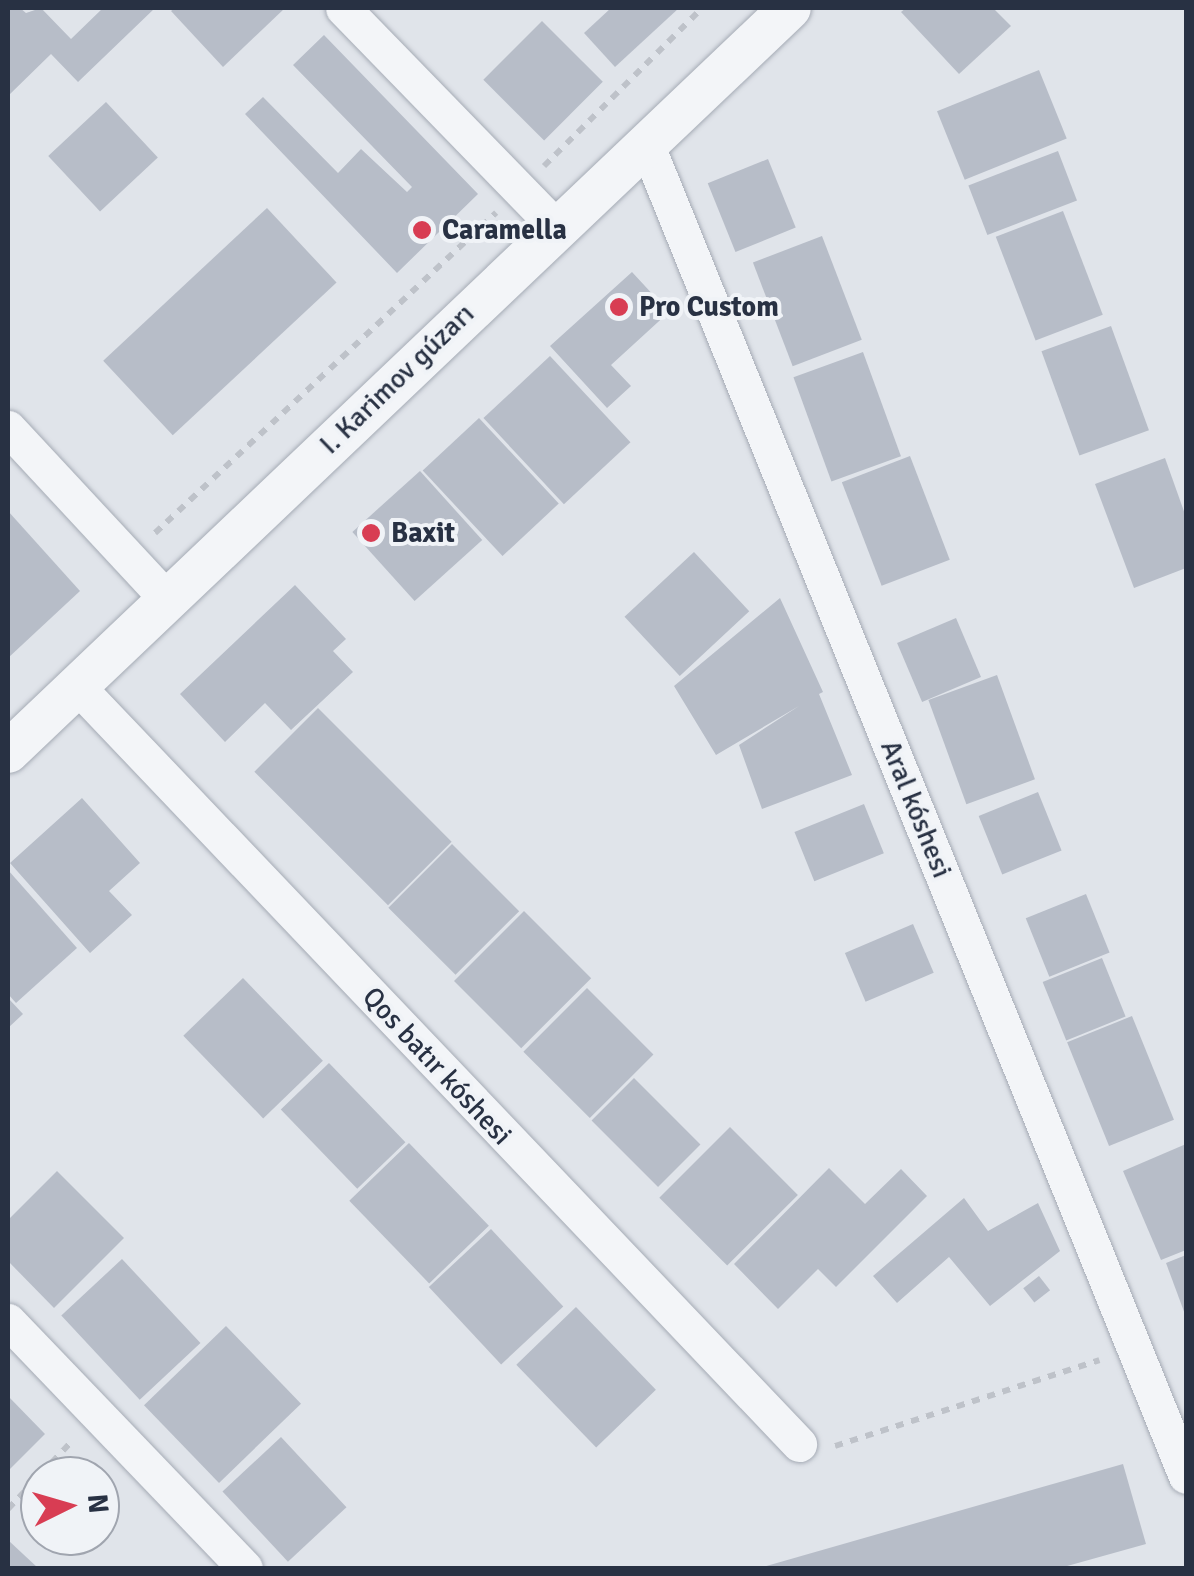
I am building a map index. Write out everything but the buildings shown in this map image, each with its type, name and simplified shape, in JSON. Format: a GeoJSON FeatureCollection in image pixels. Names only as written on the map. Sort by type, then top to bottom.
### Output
{"type":"FeatureCollection","features":[{"type":"Feature","properties":{"kind":"street"},"geometry":{"type":"LineString","coordinates":[[343,8],[556,227]]}},
{"type":"Feature","properties":{"kind":"street","name":"I. Karimov gúzarı"},"geometry":{"type":"LineString","coordinates":[[8,752],[646,143],[778,11]]}},
{"type":"Feature","properties":{"kind":"street","name":"Aral kóshesi"},"geometry":{"type":"LineString","coordinates":[[646,143],[1186,1476]]}},
{"type":"Feature","properties":{"kind":"street"},"geometry":{"type":"LineString","coordinates":[[8,428],[167,599]]}},
{"type":"Feature","properties":{"kind":"street","name":"Qos batır kóshesi"},"geometry":{"type":"LineString","coordinates":[[77,686],[799,1444]]}},
{"type":"Feature","properties":{"kind":"street"},"geometry":{"type":"LineString","coordinates":[[8,1321],[245,1568]]}},
{"type":"Feature","properties":{"kind":"path"},"geometry":{"type":"LineString","coordinates":[[128,559],[518,192],[702,8]]}},
{"type":"Feature","properties":{"kind":"path"},"geometry":{"type":"LineString","coordinates":[[799,1444],[834,1447],[1134,1348]]}},
{"type":"Feature","properties":{"kind":"path"},"geometry":{"type":"LineString","coordinates":[[8,1508],[97,1414]]}},
{"type":"Feature","properties":{"kind":"place","name":"Caramella"},"geometry":{"type":"Point","coordinates":[422,230]}},
{"type":"Feature","properties":{"kind":"place","name":"Pro Custom"},"geometry":{"type":"Point","coordinates":[619,307]}},
{"type":"Feature","properties":{"kind":"place","name":"Baxit"},"geometry":{"type":"Point","coordinates":[371,533]}}]}
